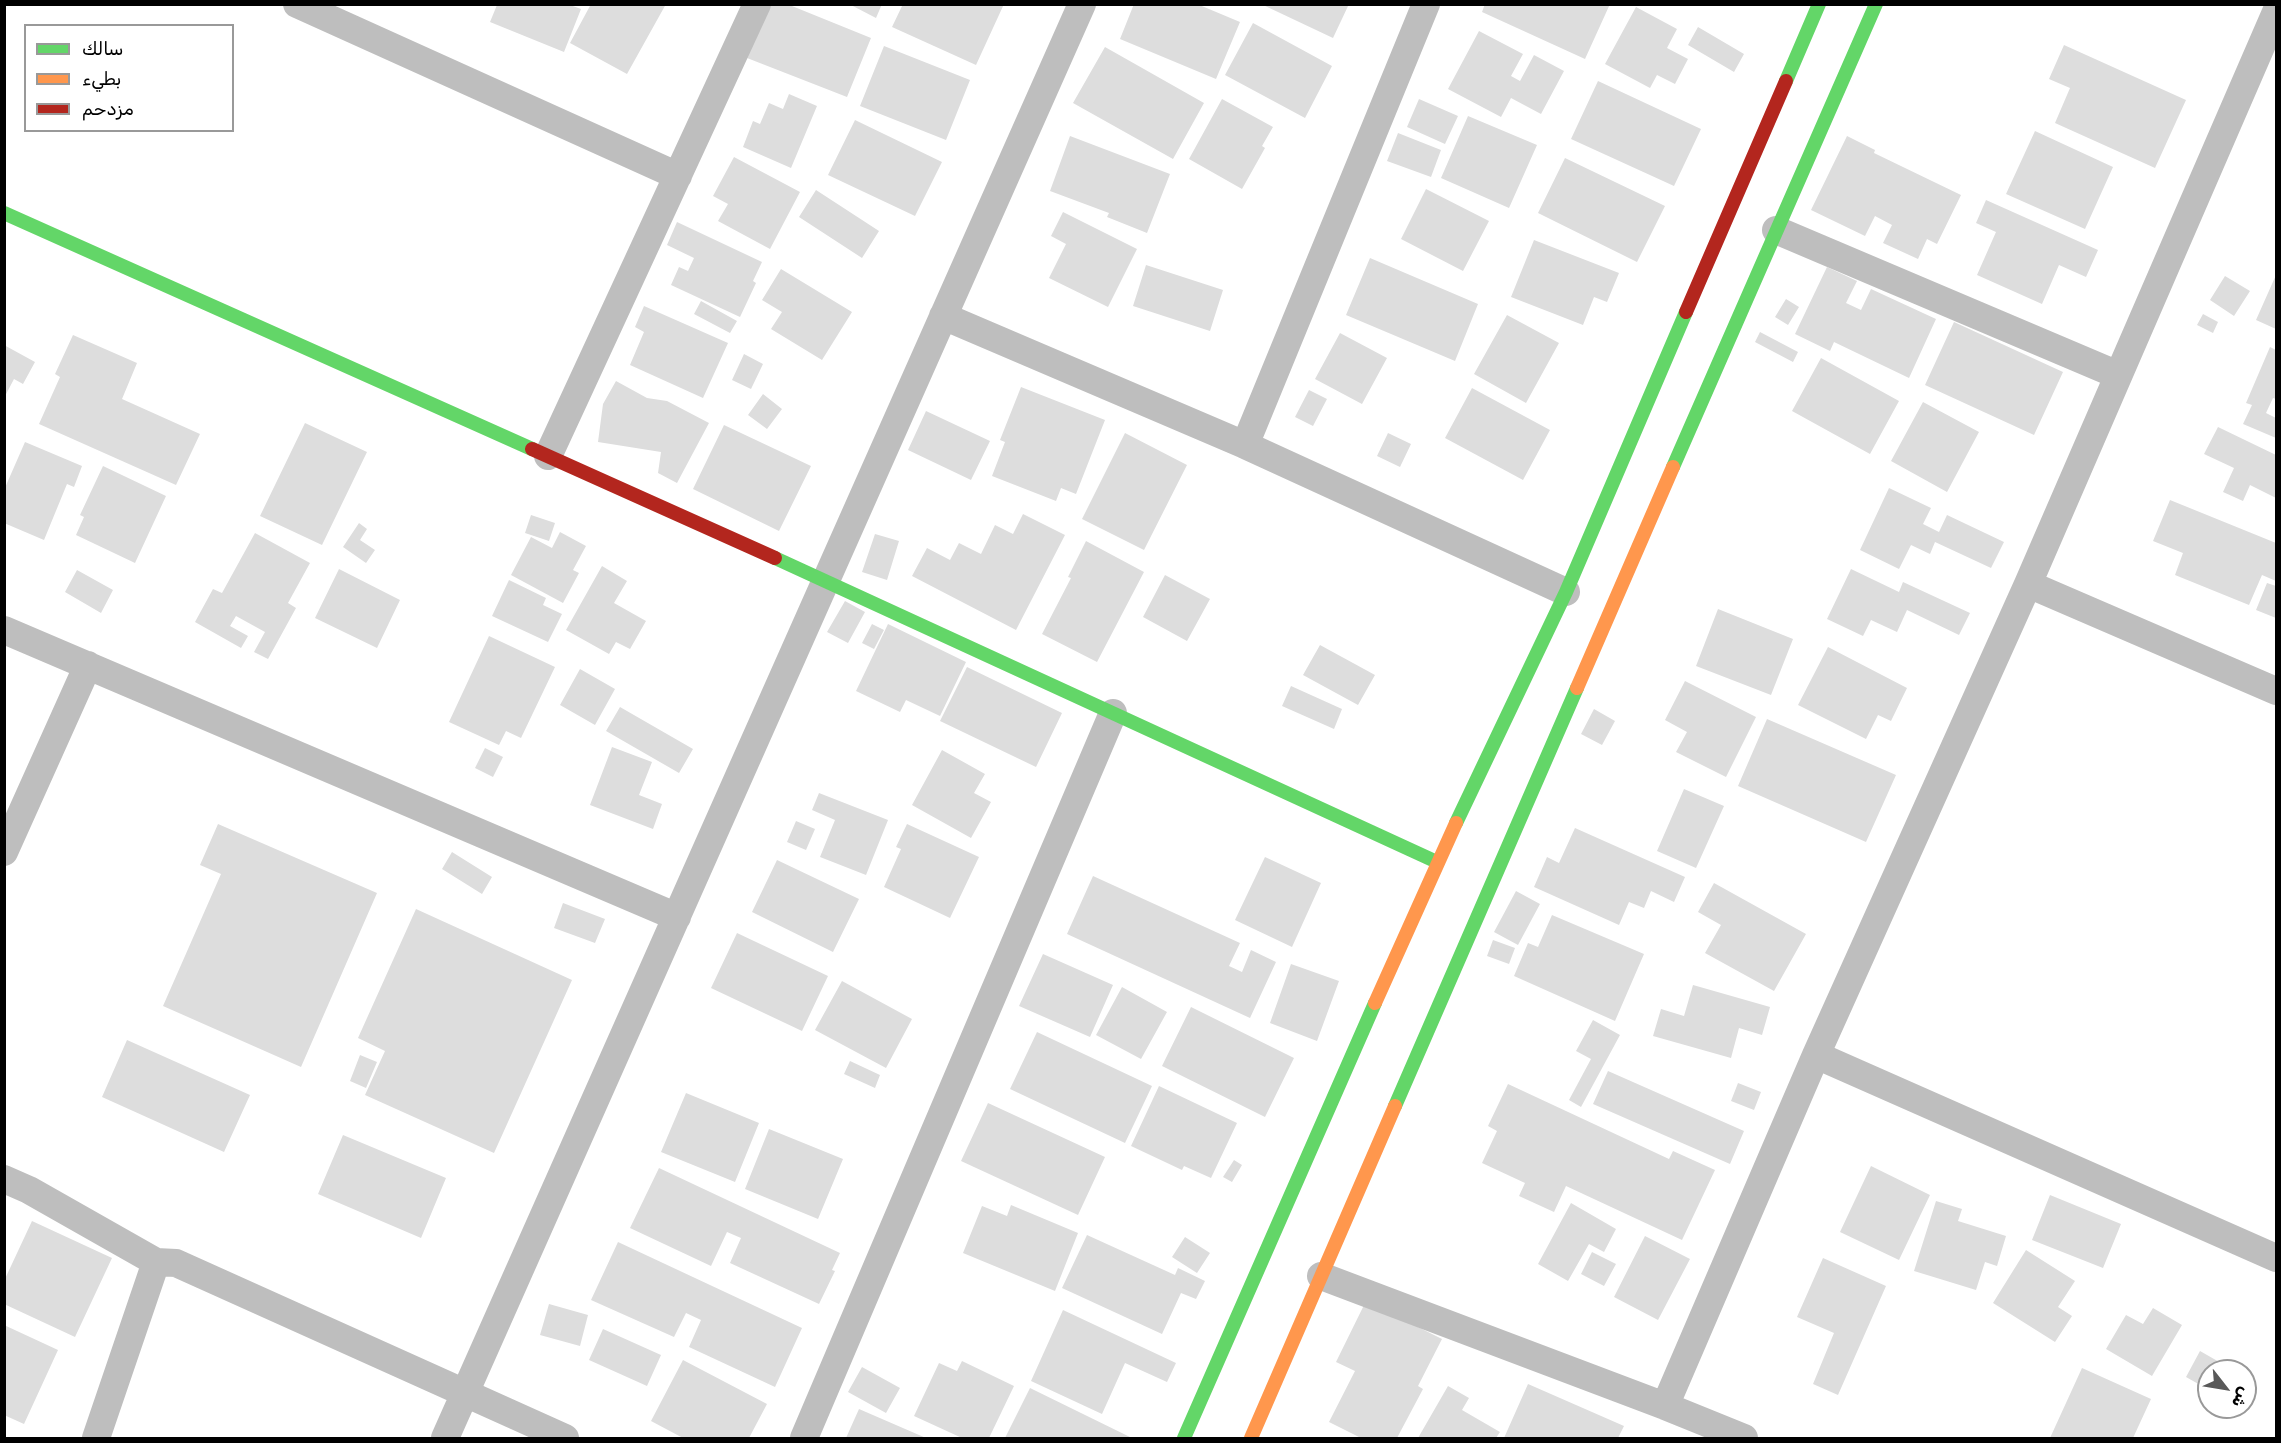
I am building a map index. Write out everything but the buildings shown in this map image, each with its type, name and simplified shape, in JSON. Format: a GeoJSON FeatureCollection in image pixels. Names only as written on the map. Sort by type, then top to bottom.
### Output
{"type":"FeatureCollection","features":[{"type":"Feature","properties":{"kind":"street"},"geometry":{"type":"LineString","coordinates":[[297,4],[678,176]]}},
{"type":"Feature","properties":{"kind":"street"},"geometry":{"type":"LineString","coordinates":[[548,456],[757,4]]}},
{"type":"Feature","properties":{"kind":"street"},"geometry":{"type":"LineString","coordinates":[[1245,445],[1426,4]]}},
{"type":"Feature","properties":{"kind":"street"},"geometry":{"type":"LineString","coordinates":[[1184,1438],[1437,862],[1566,591],[1819,4]]}},
{"type":"Feature","properties":{"kind":"street"},"geometry":{"type":"LineString","coordinates":[[1251,1438],[1876,4]]}},
{"type":"Feature","properties":{"kind":"street"},"geometry":{"type":"LineString","coordinates":[[445,1438],[943,316],[1073,7]]}},
{"type":"Feature","properties":{"kind":"street"},"geometry":{"type":"LineString","coordinates":[[1665,1406],[1816,1055],[2028,584],[2277,12]]}},
{"type":"Feature","properties":{"kind":"street"},"geometry":{"type":"LineString","coordinates":[[4,213],[825,580],[1437,862]]}},
{"type":"Feature","properties":{"kind":"street"},"geometry":{"type":"LineString","coordinates":[[1776,230],[2118,375]]}},
{"type":"Feature","properties":{"kind":"street"},"geometry":{"type":"LineString","coordinates":[[943,316],[1245,445],[1566,591]]}},
{"type":"Feature","properties":{"kind":"street"},"geometry":{"type":"LineString","coordinates":[[2028,584],[2277,691]]}},
{"type":"Feature","properties":{"kind":"street"},"geometry":{"type":"LineString","coordinates":[[4,630],[677,917]]}},
{"type":"Feature","properties":{"kind":"street"},"geometry":{"type":"LineString","coordinates":[[4,852],[88,665]]}},
{"type":"Feature","properties":{"kind":"street"},"geometry":{"type":"LineString","coordinates":[[804,1438],[1113,712]]}},
{"type":"Feature","properties":{"kind":"street"},"geometry":{"type":"LineString","coordinates":[[1816,1055],[2277,1258]]}},
{"type":"Feature","properties":{"kind":"street"},"geometry":{"type":"LineString","coordinates":[[4,1179],[29,1190],[156,1262],[176,1263],[465,1395],[565,1438]]}},
{"type":"Feature","properties":{"kind":"street"},"geometry":{"type":"LineString","coordinates":[[96,1438],[156,1262]]}},
{"type":"Feature","properties":{"kind":"street"},"geometry":{"type":"LineString","coordinates":[[1321,1276],[1744,1438]]}},
{"type":"Feature","properties":{"kind":"traffic: fast"},"geometry":{"type":"LineString","coordinates":[[1786,81],[1819,4]]}},
{"type":"Feature","properties":{"kind":"traffic: fast"},"geometry":{"type":"LineString","coordinates":[[1673,467],[1876,4]]}},
{"type":"Feature","properties":{"kind":"traffic: fast"},"geometry":{"type":"LineString","coordinates":[[4,213],[532,449]]}},
{"type":"Feature","properties":{"kind":"traffic: fast"},"geometry":{"type":"LineString","coordinates":[[1456,823],[1566,592],[1686,312]]}},
{"type":"Feature","properties":{"kind":"traffic: fast"},"geometry":{"type":"LineString","coordinates":[[775,558],[1437,862]]}},
{"type":"Feature","properties":{"kind":"traffic: fast"},"geometry":{"type":"LineString","coordinates":[[1395,1106],[1577,688]]}},
{"type":"Feature","properties":{"kind":"traffic: fast"},"geometry":{"type":"LineString","coordinates":[[1184,1438],[1375,1003]]}},
{"type":"Feature","properties":{"kind":"traffic: slow"},"geometry":{"type":"LineString","coordinates":[[1577,688],[1673,467]]}},
{"type":"Feature","properties":{"kind":"traffic: slow"},"geometry":{"type":"LineString","coordinates":[[1375,1003],[1456,823]]}},
{"type":"Feature","properties":{"kind":"traffic: slow"},"geometry":{"type":"LineString","coordinates":[[1251,1438],[1395,1106]]}},
{"type":"Feature","properties":{"kind":"traffic: jam"},"geometry":{"type":"LineString","coordinates":[[1686,312],[1786,81]]}},
{"type":"Feature","properties":{"kind":"traffic: jam"},"geometry":{"type":"LineString","coordinates":[[532,449],[775,558]]}}]}
